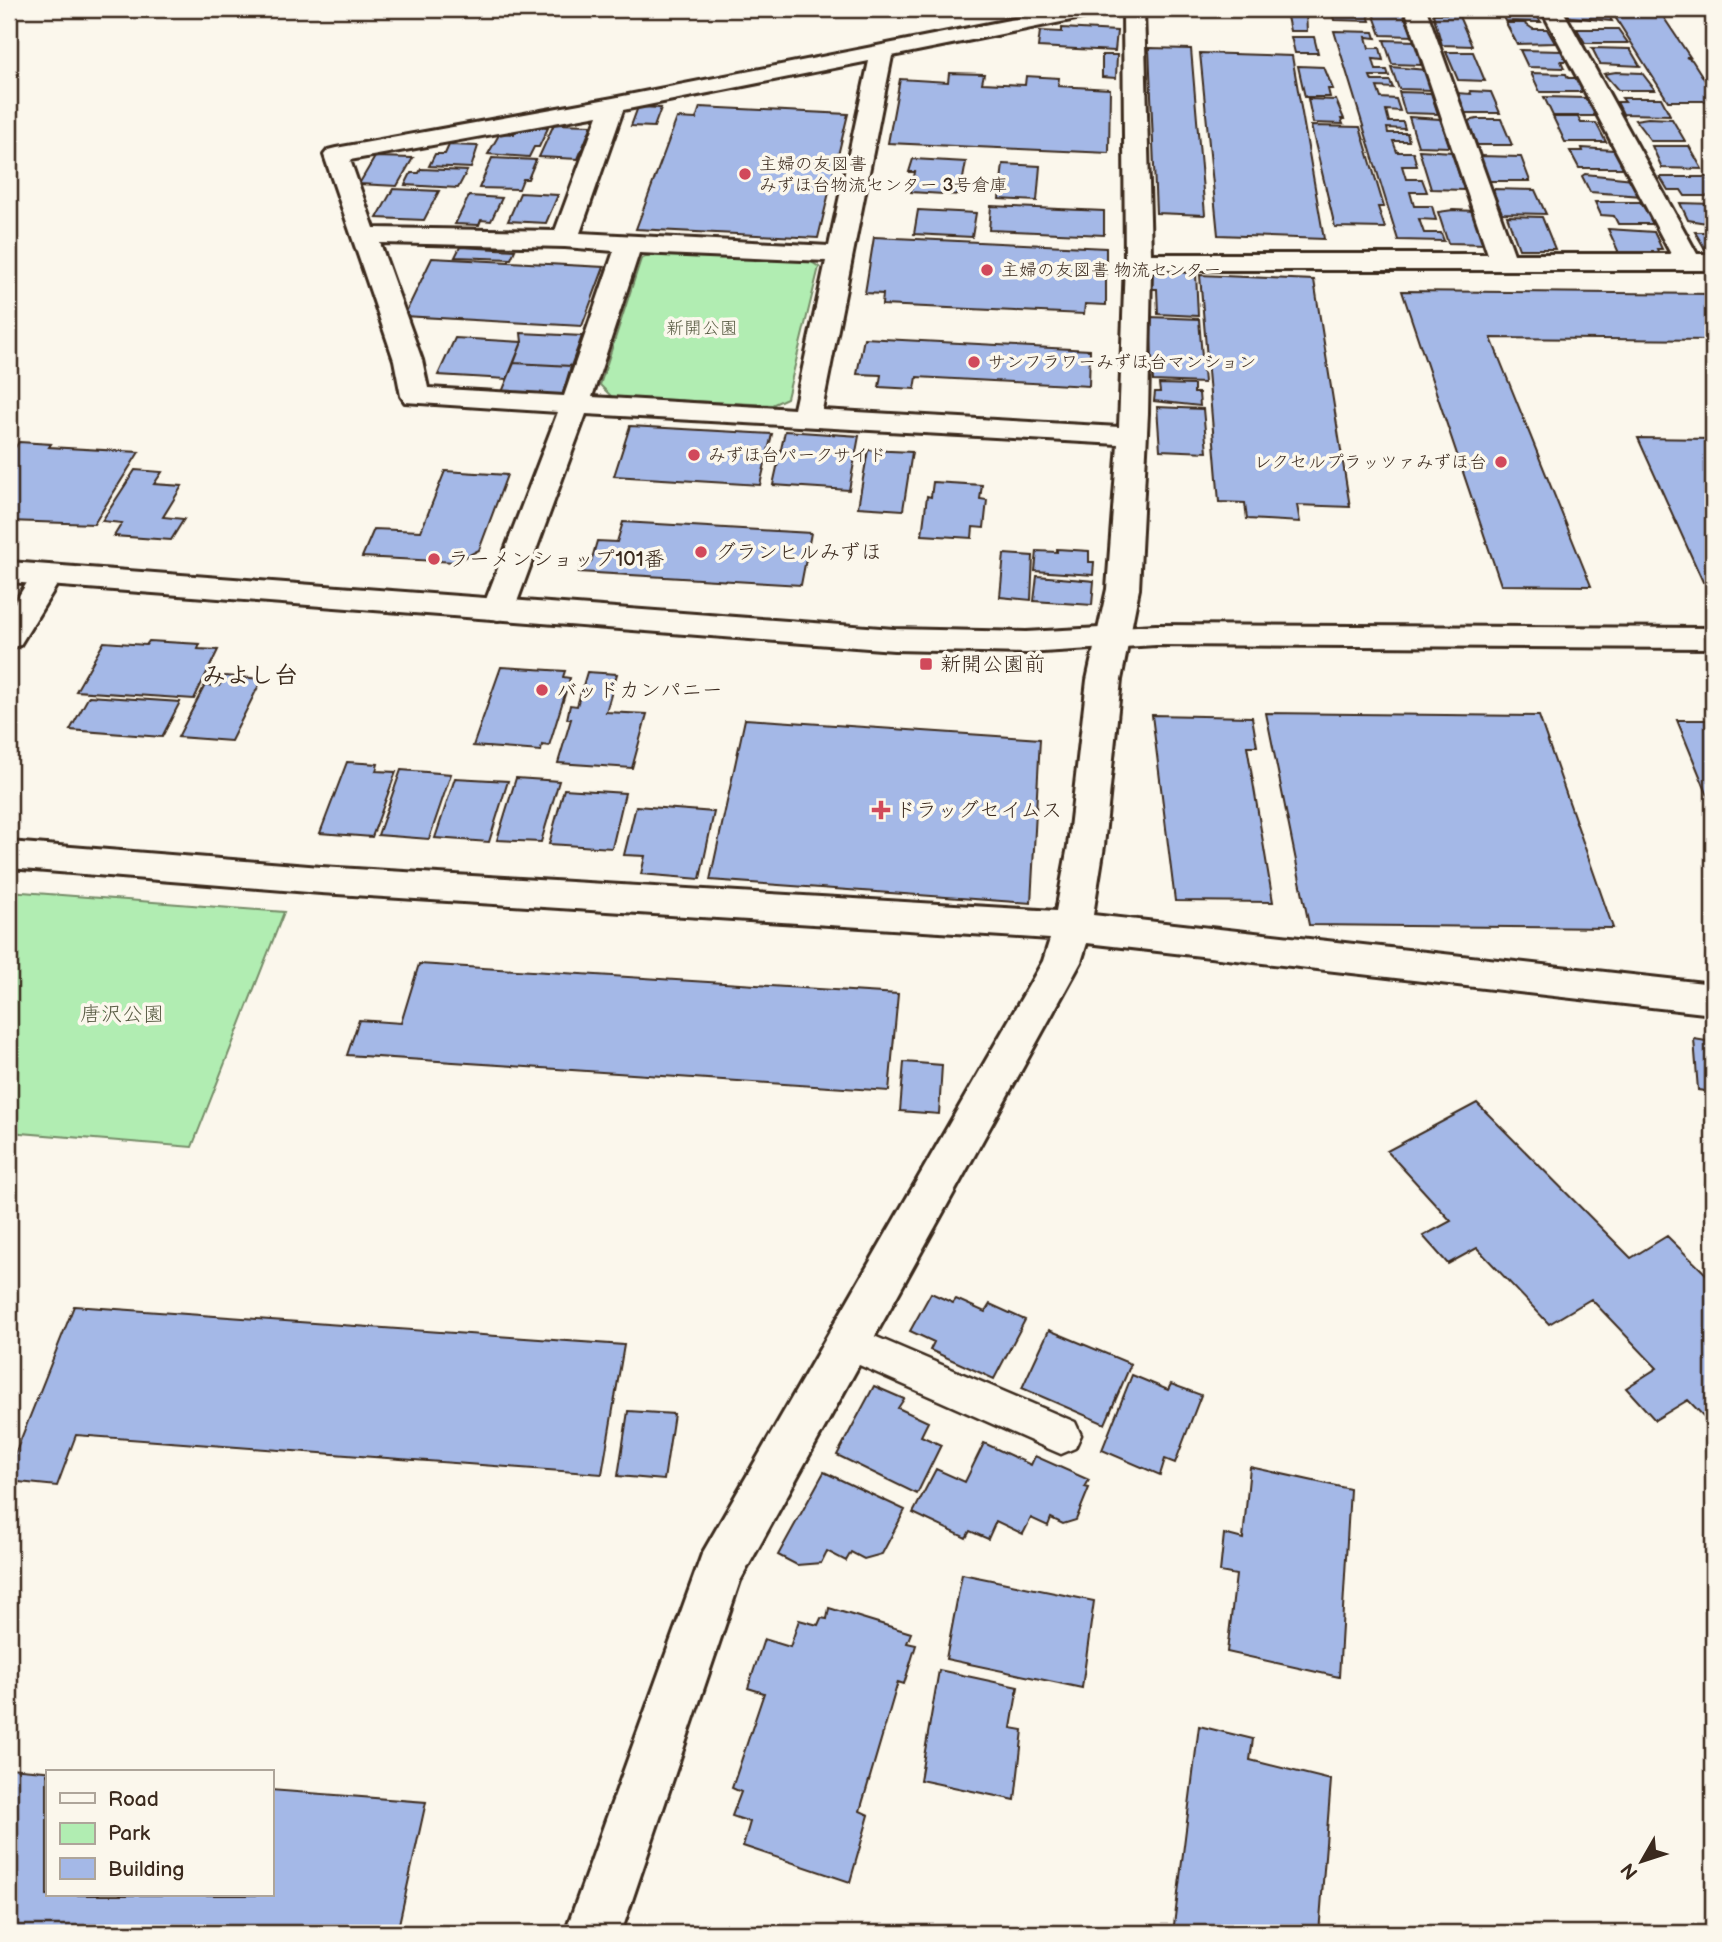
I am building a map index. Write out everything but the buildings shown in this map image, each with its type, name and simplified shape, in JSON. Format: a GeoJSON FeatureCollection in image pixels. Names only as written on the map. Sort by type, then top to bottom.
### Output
{"type":"FeatureCollection","features":[{"type":"Feature","properties":{"kind":"street"},"geometry":{"type":"LineString","coordinates":[[1096,9],[613,105],[336,155],[408,360],[415,396],[1132,436]]}},
{"type":"Feature","properties":{"kind":"street"},"geometry":{"type":"LineString","coordinates":[[593,1933],[719,1571],[846,1341],[1062,962],[1072,927],[1086,846],[1104,680],[1123,589],[1138,262],[1133,9]]}},
{"type":"Feature","properties":{"kind":"street"},"geometry":{"type":"LineString","coordinates":[[1415,9],[1504,262]]}},
{"type":"Feature","properties":{"kind":"street"},"geometry":{"type":"LineString","coordinates":[[1552,9],[1701,262]]}},
{"type":"Feature","properties":{"kind":"street"},"geometry":{"type":"LineString","coordinates":[[806,417],[882,52]]}},
{"type":"Feature","properties":{"kind":"street"},"geometry":{"type":"LineString","coordinates":[[565,239],[613,105]]}},
{"type":"Feature","properties":{"kind":"street"},"geometry":{"type":"LineString","coordinates":[[362,235],[565,239],[629,245],[841,254]]}},
{"type":"Feature","properties":{"kind":"street"},"geometry":{"type":"LineString","coordinates":[[498,610],[575,405],[629,245]]}},
{"type":"Feature","properties":{"kind":"street"},"geometry":{"type":"LineString","coordinates":[[1138,262],[1701,262]]}},
{"type":"Feature","properties":{"kind":"street"},"geometry":{"type":"LineString","coordinates":[[9,572],[849,638],[1113,640],[1156,635],[1713,638]]}},
{"type":"Feature","properties":{"kind":"street"},"geometry":{"type":"LineString","coordinates":[[9,638],[47,575]]}},
{"type":"Feature","properties":{"kind":"street"},"geometry":{"type":"LineString","coordinates":[[9,855],[321,880],[722,902],[1072,927],[1713,999]]}},
{"type":"Feature","properties":{"kind":"lane"},"geometry":{"type":"LineString","coordinates":[[846,1341],[1061,1436]]}},
{"type":"Feature","properties":{"kind":"green space","name":"新開公園"},"geometry":{"type":"Polygon","coordinates":[[[656,252],[807,259],[819,267],[787,398],[772,405],[612,397],[600,385],[641,259],[656,252]]]}},
{"type":"Feature","properties":{"kind":"green space","name":"唐沢公園"},"geometry":{"type":"Polygon","coordinates":[[[9,891],[284,912],[192,1147],[9,1132],[9,891]]]}},
{"type":"Feature","properties":{"kind":"place","name":"主婦の友図書 みずほ台物流センター 3号倉庫"},"geometry":{"type":"Point","coordinates":[745,174]}},
{"type":"Feature","properties":{"kind":"place","name":"主婦の友図書 物流センター"},"geometry":{"type":"Point","coordinates":[987,270]}},
{"type":"Feature","properties":{"kind":"place","name":"サンフラワーみずほ台マンション"},"geometry":{"type":"Point","coordinates":[974,362]}},
{"type":"Feature","properties":{"kind":"place","name":"みずほ台パークサイド"},"geometry":{"type":"Point","coordinates":[694,455]}},
{"type":"Feature","properties":{"kind":"place","name":"レクセルプラッツァみずほ台"},"geometry":{"type":"Point","coordinates":[1501,462]}},
{"type":"Feature","properties":{"kind":"place","name":"グランヒルみずほ"},"geometry":{"type":"Point","coordinates":[701,552]}},
{"type":"Feature","properties":{"kind":"place","name":"ラーメンショップ101番"},"geometry":{"type":"Point","coordinates":[434,559]}},
{"type":"Feature","properties":{"kind":"place","name":"新開公園前"},"geometry":{"type":"Point","coordinates":[926,664]}},
{"type":"Feature","properties":{"kind":"place","name":"バッドカンパニー"},"geometry":{"type":"Point","coordinates":[542,690]}},
{"type":"Feature","properties":{"kind":"place","name":"ドラッグセイムス"},"geometry":{"type":"Point","coordinates":[881,810]}},
{"type":"Feature","properties":{"kind":"district","name":"みよし台"},"geometry":{"type":"Point","coordinates":[250,675]}}]}
